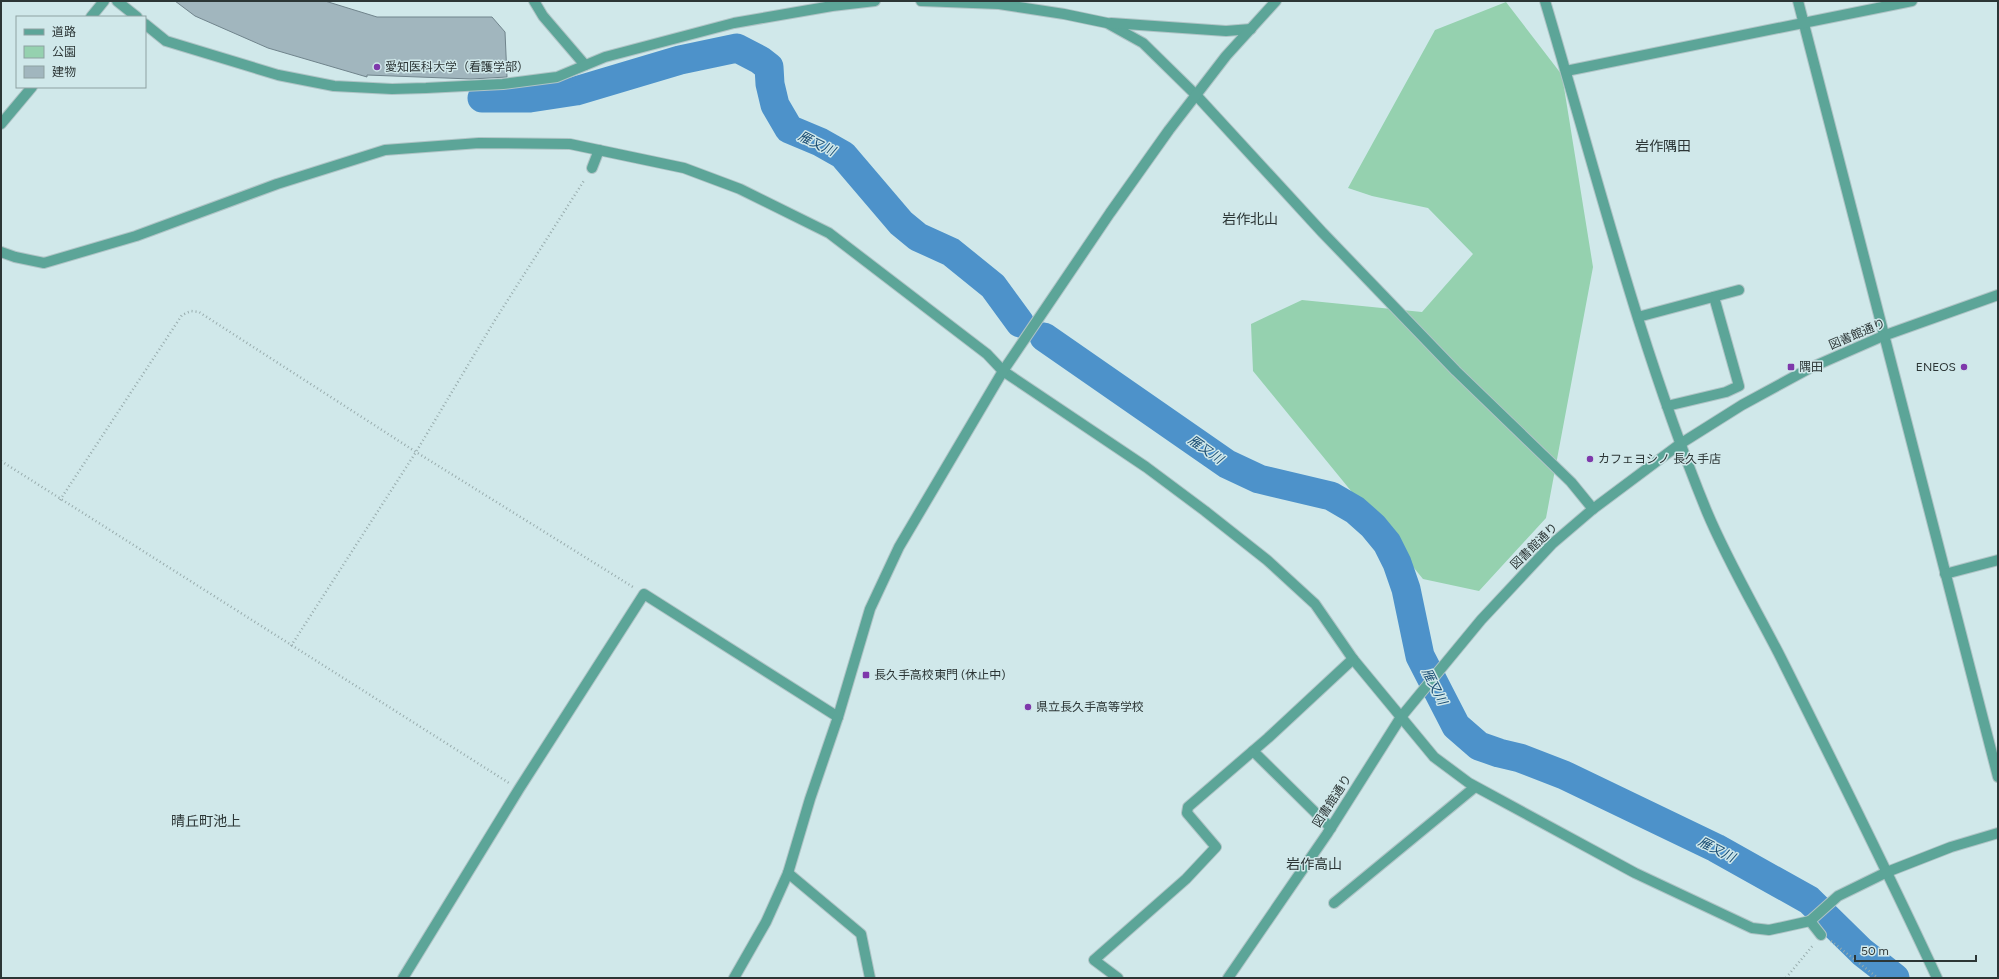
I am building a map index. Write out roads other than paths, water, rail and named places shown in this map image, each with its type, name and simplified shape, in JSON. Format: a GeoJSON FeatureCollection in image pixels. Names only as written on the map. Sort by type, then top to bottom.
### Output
{"type":"FeatureCollection","features":[{"type":"Feature","properties":{"kind":"street"},"geometry":{"type":"LineString","coordinates":[[92,16],[104,1]]}},
{"type":"Feature","properties":{"kind":"street"},"geometry":{"type":"LineString","coordinates":[[117,1],[135,16]]}},
{"type":"Feature","properties":{"kind":"street"},"geometry":{"type":"LineString","coordinates":[[534,1],[543,16],[585,65]]}},
{"type":"Feature","properties":{"kind":"street"},"geometry":{"type":"LineString","coordinates":[[146,25],[166,41],[278,75],[334,86],[392,89],[504,84],[557,77],[605,57],[734,23],[832,6],[875,1]]}},
{"type":"Feature","properties":{"kind":"street"},"geometry":{"type":"LineString","coordinates":[[921,1],[998,4],[1064,14],[1107,23],[1226,31],[1251,29]]}},
{"type":"Feature","properties":{"kind":"street"},"geometry":{"type":"LineString","coordinates":[[734,978],[766,922],[788,873],[810,799],[838,717],[870,609],[899,547],[1002,371],[1124,194],[1196,94],[1226,56],[1276,1]]}},
{"type":"Feature","properties":{"kind":"street"},"geometry":{"type":"LineString","coordinates":[[1545,1],[1638,318],[1680,444],[1726,556],[1755,607],[1887,872],[1937,978]]}},
{"type":"Feature","properties":{"kind":"street"},"geometry":{"type":"LineString","coordinates":[[1798,1],[1944,574],[1998,777]]}},
{"type":"Feature","properties":{"kind":"street"},"geometry":{"type":"LineString","coordinates":[[1566,71],[1593,67],[1804,22],[1912,1]]}},
{"type":"Feature","properties":{"kind":"street"},"geometry":{"type":"LineString","coordinates":[[1107,23],[1143,43],[1196,94],[1354,265],[1456,371],[1571,482],[1593,509]]}},
{"type":"Feature","properties":{"kind":"street"},"geometry":{"type":"LineString","coordinates":[[1,124],[31,88]]}},
{"type":"Feature","properties":{"kind":"street"},"geometry":{"type":"LineString","coordinates":[[1,252],[15,257],[44,263],[136,236],[232,200],[384,150],[479,143],[570,144],[684,168],[740,189],[829,233],[987,354],[1002,371],[1146,467],[1205,510],[1267,560],[1315,604],[1353,659],[1434,757],[1475,787],[1635,874],[1752,928],[1769,930],[1812,920],[1838,896],[1887,872],[1951,847],[1998,833]]}},
{"type":"Feature","properties":{"kind":"street"},"geometry":{"type":"LineString","coordinates":[[592,168],[599,150]]}},
{"type":"Feature","properties":{"kind":"street"},"geometry":{"type":"LineString","coordinates":[[1638,318],[1739,290]]}},
{"type":"Feature","properties":{"kind":"street","name":"図書館通り"},"geometry":{"type":"LineString","coordinates":[[1228,978],[1331,828],[1401,717],[1443,664],[1481,620],[1552,544],[1593,509],[1680,444],[1742,405],[1810,368],[1883,336],[1998,295]]}},
{"type":"Feature","properties":{"kind":"street"},"geometry":{"type":"LineString","coordinates":[[1667,406],[1726,392],[1739,386],[1714,297]]}},
{"type":"Feature","properties":{"kind":"street"},"geometry":{"type":"LineString","coordinates":[[1944,574],[1998,560]]}},
{"type":"Feature","properties":{"kind":"street"},"geometry":{"type":"LineString","coordinates":[[405,977],[519,789],[644,594],[838,717]]}},
{"type":"Feature","properties":{"kind":"street"},"geometry":{"type":"LineString","coordinates":[[1118,978],[1094,960],[1186,879],[1216,847],[1187,813],[1188,807],[1254,751],[1353,659]]}},
{"type":"Feature","properties":{"kind":"street"},"geometry":{"type":"LineString","coordinates":[[1254,751],[1331,828]]}},
{"type":"Feature","properties":{"kind":"street"},"geometry":{"type":"LineString","coordinates":[[1334,903],[1475,787]]}},
{"type":"Feature","properties":{"kind":"street"},"geometry":{"type":"LineString","coordinates":[[788,873],[861,934],[870,978]]}},
{"type":"Feature","properties":{"kind":"street"},"geometry":{"type":"LineString","coordinates":[[1812,920],[1822,935]]}},
{"type":"Feature","properties":{"kind":"waterway","name":"雁又川"},"geometry":{"type":"LineString","coordinates":[[482,98],[530,98],[576,91],[680,60],[737,48],[760,60],[769,67],[770,84],[775,105],[789,129],[820,142],[843,155],[901,223],[918,237],[951,252],[993,286],[1020,323]]}},
{"type":"Feature","properties":{"kind":"waterway","name":"雁又川"},"geometry":{"type":"LineString","coordinates":[[1044,337],[1227,464],[1259,479],[1331,496],[1355,510],[1373,526],[1387,543],[1397,563],[1406,589],[1420,656],[1456,726],[1479,746],[1520,758],[1564,775],[1716,848],[1809,900],[1862,952],[1895,978]]}},
{"type":"Feature","properties":{"kind":"place","name":"愛知医科大学（看護学部）"},"geometry":{"type":"Point","coordinates":[377,67]}},
{"type":"Feature","properties":{"kind":"place","name":"隅田"},"geometry":{"type":"Point","coordinates":[1791,367]}},
{"type":"Feature","properties":{"kind":"place","name":"ENEOS"},"geometry":{"type":"Point","coordinates":[1964,367]}},
{"type":"Feature","properties":{"kind":"place","name":"カフェヨシノ 長久手店"},"geometry":{"type":"Point","coordinates":[1590,459]}},
{"type":"Feature","properties":{"kind":"place","name":"長久手高校東門 (休止中)"},"geometry":{"type":"Point","coordinates":[866,675]}},
{"type":"Feature","properties":{"kind":"place","name":"県立長久手高等学校"},"geometry":{"type":"Point","coordinates":[1028,707]}},
{"type":"Feature","properties":{"kind":"district","name":"岩作隅田"},"geometry":{"type":"Point","coordinates":[1663,146]}},
{"type":"Feature","properties":{"kind":"district","name":"岩作北山"},"geometry":{"type":"Point","coordinates":[1250,219]}},
{"type":"Feature","properties":{"kind":"district","name":"晴丘町池上"},"geometry":{"type":"Point","coordinates":[206,821]}},
{"type":"Feature","properties":{"kind":"district","name":"岩作高山"},"geometry":{"type":"Point","coordinates":[1314,864]}}]}
